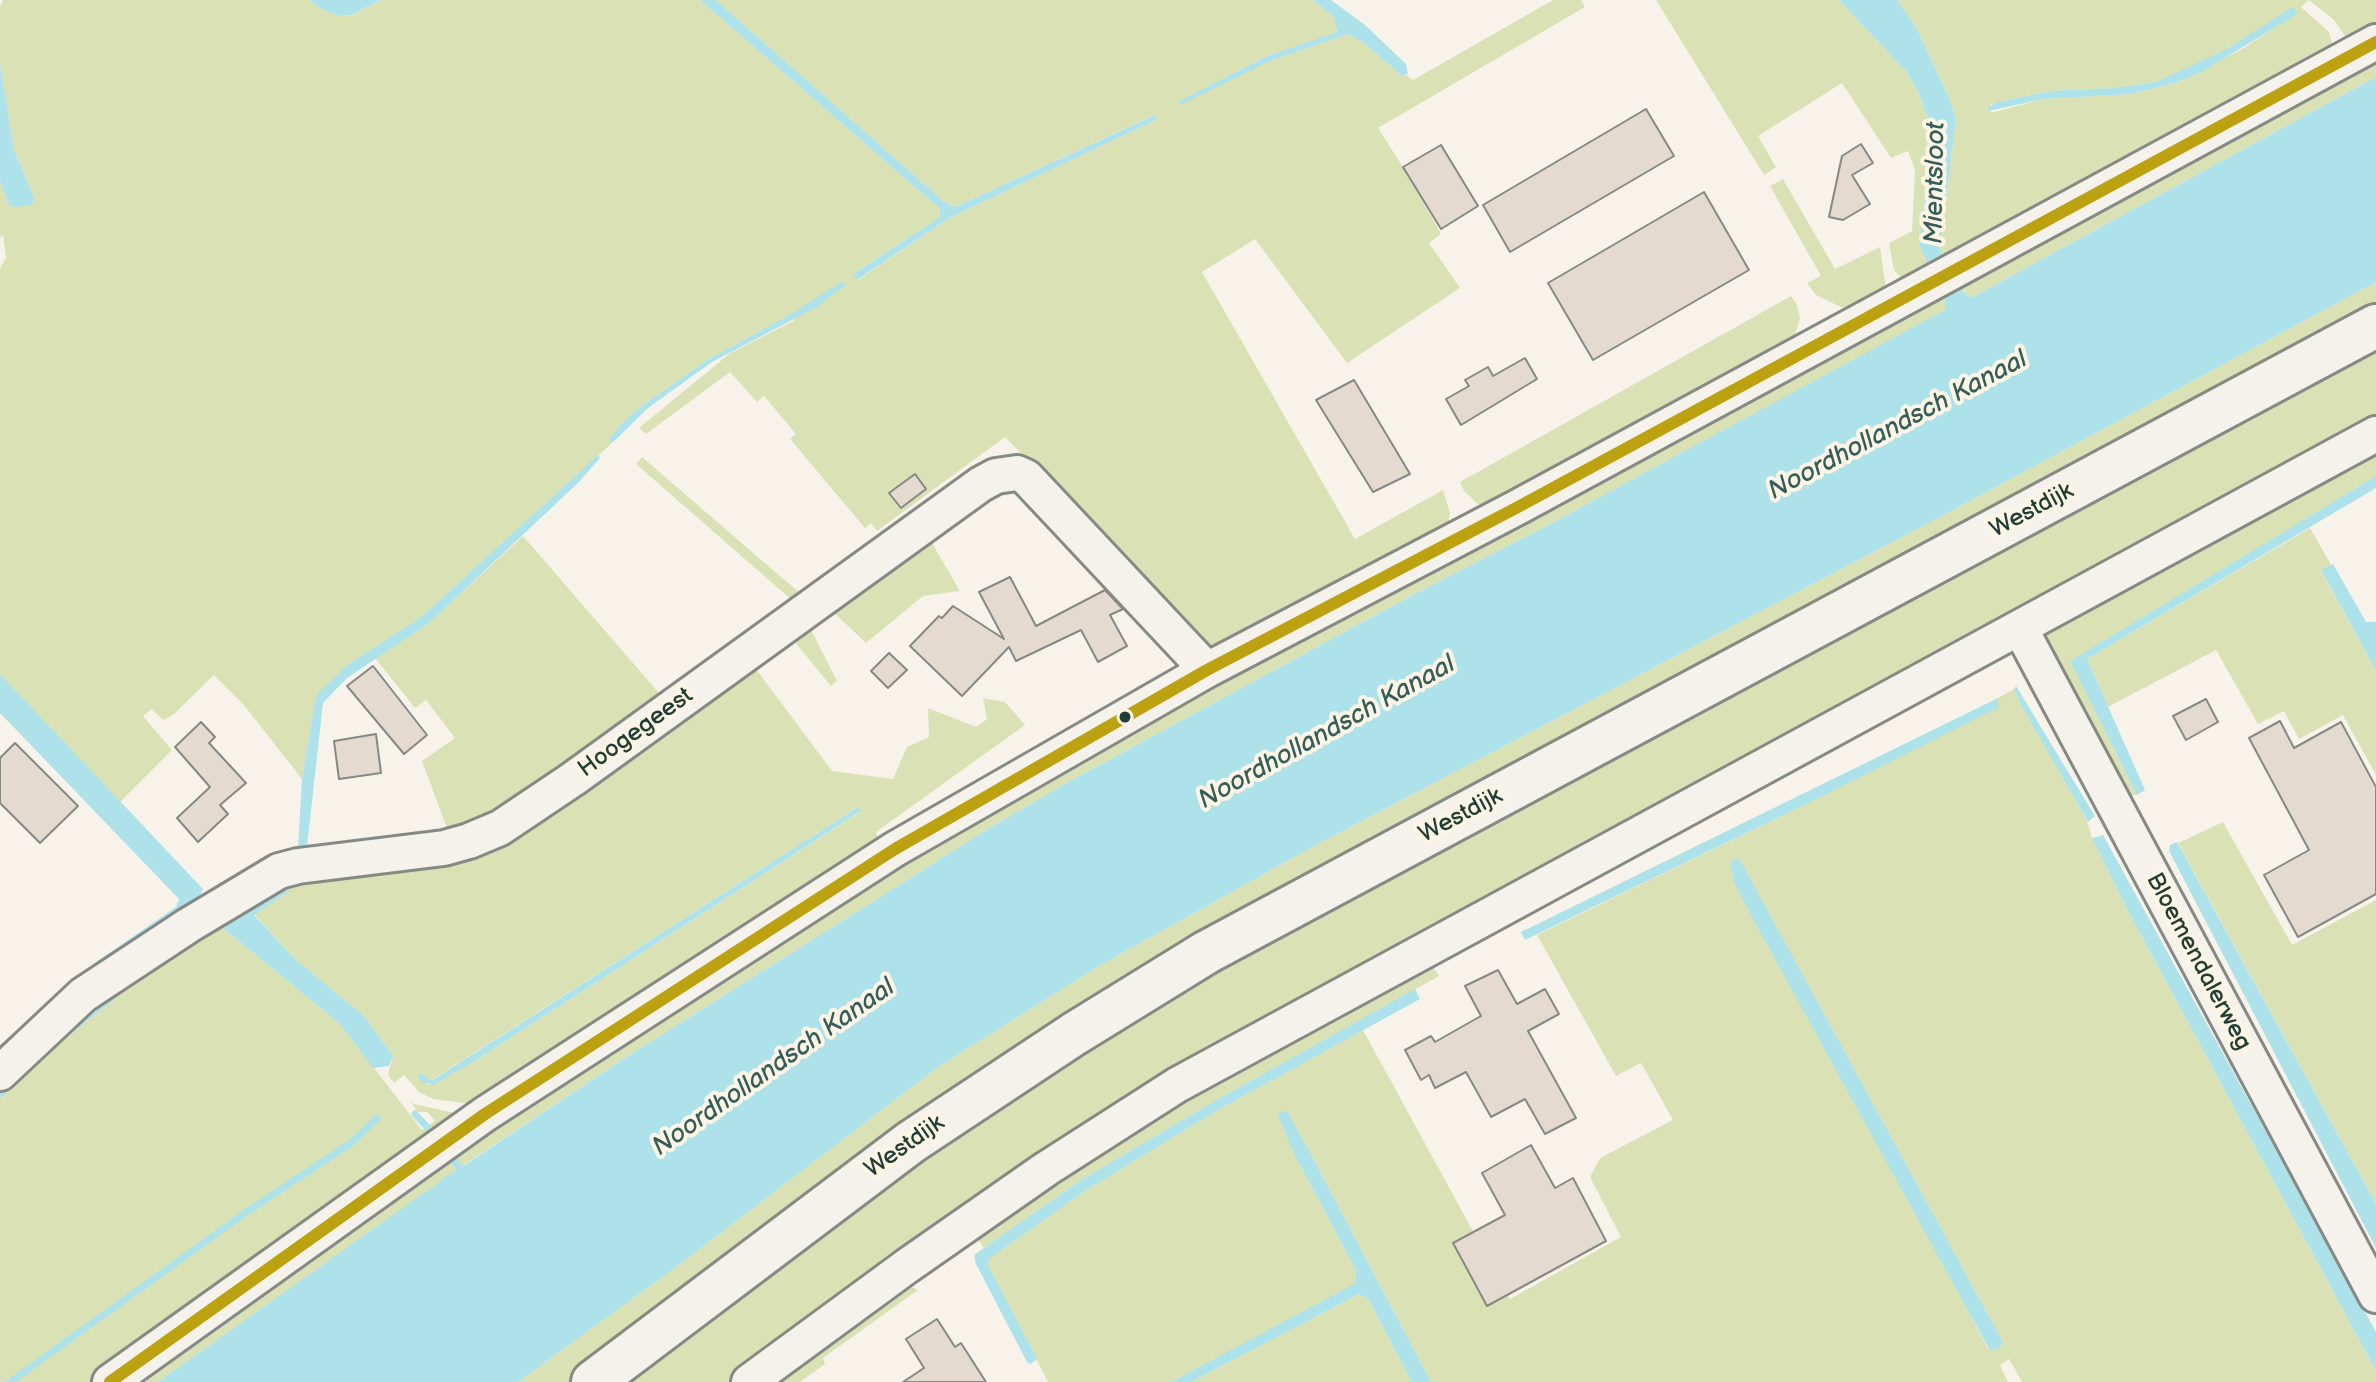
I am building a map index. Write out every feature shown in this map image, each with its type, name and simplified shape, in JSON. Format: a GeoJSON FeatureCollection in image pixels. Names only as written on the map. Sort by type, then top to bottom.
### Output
{"type":"FeatureCollection","features":[{"type":"Feature","properties":{"kind":"main road","name":"Westdijk"},"geometry":{"type":"LineString","coordinates":[[593,1382],[911,1142],[1074,1034],[1207,952],[2376,326]]}},
{"type":"Feature","properties":{"kind":"street"},"geometry":{"type":"LineString","coordinates":[[110,1382],[485,1114],[895,849],[1207,670],[1531,500],[2376,42]]}},
{"type":"Feature","properties":{"kind":"street"},"geometry":{"type":"LineString","coordinates":[[749,1382],[1046,1169],[1177,1085],[2376,434]]}},
{"type":"Feature","properties":{"kind":"street","name":"Hoogegeest"},"geometry":{"type":"LineString","coordinates":[[0,1073],[83,995],[189,925],[279,871],[444,848],[500,828],[996,476],[1017,473],[1026,477],[1207,670]]}},
{"type":"Feature","properties":{"kind":"street","name":"Bloemendalerweg"},"geometry":{"type":"LineString","coordinates":[[2020,628],[2376,1295]]}},
{"type":"Feature","properties":{"kind":"green space"},"geometry":{"type":"Polygon","coordinates":[[[3,0],[309,0],[323,10],[341,16],[352,15],[381,0],[700,0],[939,208],[940,217],[854,273],[858,280],[951,217],[1156,120],[1154,115],[955,207],[943,201],[716,0],[1313,0],[1334,17],[1338,28],[1335,34],[1267,56],[1179,101],[1270,61],[1348,34],[1364,43],[1402,76],[1413,80],[1553,0],[1581,0],[1585,7],[1378,128],[1441,234],[1429,243],[1460,288],[1347,363],[1255,239],[1202,272],[1355,539],[1443,490],[1450,513],[1448,525],[1217,653],[1181,632],[1190,624],[1005,437],[877,531],[871,523],[865,528],[790,439],[796,434],[764,396],[757,402],[730,372],[646,434],[639,428],[729,354],[795,320],[789,315],[707,360],[643,405],[623,422],[610,439],[612,443],[420,618],[350,663],[315,700],[302,779],[243,704],[214,675],[173,715],[163,720],[152,709],[143,716],[172,750],[120,802],[0,674],[0,269],[6,257],[3,235],[0,238],[0,181],[9,205],[34,197],[14,150],[0,64],[0,6],[3,0]]]}},
{"type":"Feature","properties":{"kind":"green space"},"geometry":{"type":"Polygon","coordinates":[[[1656,0],[1839,0],[1906,71],[1929,121],[1929,167],[1921,226],[1932,271],[1904,281],[1894,270],[1889,243],[1912,231],[1915,170],[1908,151],[1891,158],[1842,83],[1758,136],[1776,167],[1764,175],[1656,0]]]}},
{"type":"Feature","properties":{"kind":"green space"},"geometry":{"type":"Polygon","coordinates":[[[1897,0],[2309,0],[2301,7],[2329,32],[2332,44],[2329,49],[1947,263],[1940,249],[1956,118],[1917,29],[1897,0]],[[2298,12],[2228,53],[2156,82],[2050,91],[1994,103],[1990,105],[1991,113],[2043,99],[2130,94],[2177,83],[2242,49],[2298,12]]]}},
{"type":"Feature","properties":{"kind":"green space"},"geometry":{"type":"Polygon","coordinates":[[[2309,0],[2376,0],[2376,31],[2349,42],[2334,20],[2309,0]]]}},
{"type":"Feature","properties":{"kind":"green space"},"geometry":{"type":"Polygon","coordinates":[[[2376,55],[2376,77],[1971,298],[1958,287],[2376,55]]]}},
{"type":"Feature","properties":{"kind":"green space"},"geometry":{"type":"Polygon","coordinates":[[[1783,179],[1835,269],[1880,247],[1886,289],[1845,309],[1816,295],[1807,283],[1821,276],[1770,186],[1783,179]]]}},
{"type":"Feature","properties":{"kind":"green space"},"geometry":{"type":"Polygon","coordinates":[[[2376,282],[2376,312],[1539,763],[664,1312],[572,1382],[518,1382],[676,1267],[938,1067],[1099,966],[1316,845],[1942,516],[2376,282]]]}},
{"type":"Feature","properties":{"kind":"green space"},"geometry":{"type":"Polygon","coordinates":[[[1946,294],[1945,310],[1931,319],[1409,597],[988,829],[625,1058],[462,1166],[457,1158],[451,1162],[457,1170],[158,1382],[126,1382],[301,1253],[953,828],[1169,704],[1946,294]]]}},
{"type":"Feature","properties":{"kind":"green space"},"geometry":{"type":"Polygon","coordinates":[[[1791,296],[1800,319],[1794,337],[1789,341],[1487,507],[1478,504],[1464,491],[1460,482],[1791,296]]]}},
{"type":"Feature","properties":{"kind":"green space"},"geometry":{"type":"Polygon","coordinates":[[[2376,340],[2376,423],[1364,974],[733,1382],[612,1382],[1110,1023],[2376,340]]]}},
{"type":"Feature","properties":{"kind":"green space"},"geometry":{"type":"Polygon","coordinates":[[[2376,448],[2376,476],[2071,661],[2137,795],[2120,795],[2035,636],[2376,448]]]}},
{"type":"Feature","properties":{"kind":"green space"},"geometry":{"type":"Polygon","coordinates":[[[642,457],[802,595],[794,602],[636,464],[642,457]]]}},
{"type":"Feature","properties":{"kind":"green space"},"geometry":{"type":"Polygon","coordinates":[[[2310,528],[2331,565],[2321,571],[2376,671],[2376,775],[2343,715],[2299,739],[2284,711],[2258,724],[2216,650],[2108,707],[2087,659],[2310,528]]]}},
{"type":"Feature","properties":{"kind":"green space"},"geometry":{"type":"Polygon","coordinates":[[[926,533],[960,591],[923,596],[866,643],[829,608],[926,533]]]}},
{"type":"Feature","properties":{"kind":"green space"},"geometry":{"type":"Polygon","coordinates":[[[523,536],[665,700],[493,823],[448,831],[422,761],[455,738],[426,700],[415,708],[375,658],[428,624],[523,536]]]}},
{"type":"Feature","properties":{"kind":"green space"},"geometry":{"type":"Polygon","coordinates":[[[807,622],[837,681],[831,686],[789,635],[807,622]]]}},
{"type":"Feature","properties":{"kind":"green space"},"geometry":{"type":"Polygon","coordinates":[[[753,665],[832,771],[893,779],[907,747],[929,737],[928,708],[976,727],[987,719],[983,698],[1005,702],[1025,725],[876,832],[881,846],[471,1104],[433,1099],[419,1092],[404,1075],[394,1083],[388,1075],[393,1056],[364,1016],[296,960],[254,914],[288,892],[218,924],[340,1024],[422,1130],[435,1121],[427,1112],[417,1112],[410,1100],[414,1104],[455,1113],[457,1118],[257,1258],[92,1382],[0,1382],[0,1082],[47,1036],[289,875],[434,858],[753,665]],[[858,807],[433,1079],[421,1074],[418,1076],[428,1085],[473,1062],[860,812],[858,807]]]}},
{"type":"Feature","properties":{"kind":"green space"},"geometry":{"type":"Polygon","coordinates":[[[2014,689],[2087,821],[2092,838],[2128,911],[2376,1371],[2376,1382],[2022,1382],[2009,1359],[2000,1365],[2008,1382],[1431,1382],[1314,1160],[1296,1158],[1356,1270],[1356,1284],[1171,1382],[1048,1382],[988,1265],[989,1259],[1085,1191],[1218,1110],[1363,1030],[1510,1299],[1621,1237],[1590,1177],[1600,1158],[1673,1120],[1641,1063],[1616,1076],[1537,935],[1823,796],[2014,689]],[[1739,859],[1988,1349],[1997,1349],[2003,1342],[1739,859]]]}},
{"type":"Feature","properties":{"kind":"green space"},"geometry":{"type":"Polygon","coordinates":[[[2223,822],[2292,945],[2376,900],[2376,1204],[2178,843],[2223,822]]]}},
{"type":"Feature","properties":{"kind":"green space"},"geometry":{"type":"Polygon","coordinates":[[[1431,964],[1439,976],[1213,1102],[1081,1180],[984,1248],[972,1231],[1102,1142],[1431,964]]]}},
{"type":"Feature","properties":{"kind":"green space"},"geometry":{"type":"Polygon","coordinates":[[[907,1285],[918,1290],[823,1358],[825,1364],[800,1382],[768,1382],[907,1285]]]}},
{"type":"Feature","properties":{"kind":"green space"},"geometry":{"type":"Polygon","coordinates":[[[1359,1294],[1368,1299],[1412,1382],[1191,1382],[1359,1294]]]}},
{"type":"Feature","properties":{"kind":"water"},"geometry":{"type":"Polygon","coordinates":[[[309,0],[381,0],[351,15],[341,16],[323,10],[309,0]]]}},
{"type":"Feature","properties":{"kind":"water"},"geometry":{"type":"Polygon","coordinates":[[[700,0],[716,0],[943,201],[955,207],[1155,115],[1156,120],[951,217],[857,280],[853,274],[940,217],[939,208],[700,0]]]}},
{"type":"Feature","properties":{"kind":"water"},"geometry":{"type":"Polygon","coordinates":[[[1313,0],[1331,0],[1365,25],[1406,64],[1408,74],[1402,76],[1364,43],[1348,34],[1270,61],[1180,105],[1179,101],[1267,56],[1337,32],[1334,17],[1313,0]]]}},
{"type":"Feature","properties":{"kind":"water"},"geometry":{"type":"Polygon","coordinates":[[[1839,0],[1897,0],[1917,29],[1949,98],[1956,118],[1940,249],[1958,287],[1971,298],[2376,77],[2376,282],[1942,516],[1316,845],[1099,966],[938,1067],[676,1267],[518,1382],[158,1382],[456,1170],[451,1162],[456,1157],[463,1166],[625,1058],[988,829],[1409,597],[1543,528],[1945,310],[1946,294],[1919,243],[1929,167],[1929,121],[1906,71],[1839,0]]]}},
{"type":"Feature","properties":{"kind":"water"},"geometry":{"type":"Polygon","coordinates":[[[2292,7],[2298,12],[2294,16],[2203,71],[2176,83],[2130,94],[2043,99],[1989,111],[1988,108],[1994,103],[2050,91],[2156,82],[2227,49],[2292,7]]]}},
{"type":"Feature","properties":{"kind":"water"},"geometry":{"type":"Polygon","coordinates":[[[0,64],[14,150],[34,197],[32,205],[9,205],[0,181],[0,64]]]}},
{"type":"Feature","properties":{"kind":"water"},"geometry":{"type":"Polygon","coordinates":[[[843,281],[846,285],[815,308],[712,362],[648,408],[612,443],[609,439],[643,405],[707,360],[843,281]]]}},
{"type":"Feature","properties":{"kind":"water"},"geometry":{"type":"Polygon","coordinates":[[[598,455],[600,458],[579,482],[428,624],[347,678],[323,703],[307,846],[298,849],[302,779],[319,692],[350,663],[420,618],[598,455]]]}},
{"type":"Feature","properties":{"kind":"water"},"geometry":{"type":"Polygon","coordinates":[[[2376,476],[2376,488],[2087,659],[2145,790],[2137,795],[2070,661],[2376,476]]]}},
{"type":"Feature","properties":{"kind":"water"},"geometry":{"type":"Polygon","coordinates":[[[2333,564],[2366,622],[2376,622],[2376,671],[2321,570],[2333,564]]]}},
{"type":"Feature","properties":{"kind":"water"},"geometry":{"type":"Polygon","coordinates":[[[0,674],[203,889],[199,897],[94,968],[93,964],[176,907],[179,899],[0,713],[0,674]]]}},
{"type":"Feature","properties":{"kind":"water"},"geometry":{"type":"Polygon","coordinates":[[[2016,686],[2095,816],[2088,822],[2021,705],[2014,689],[2016,686]]]}},
{"type":"Feature","properties":{"kind":"water"},"geometry":{"type":"Polygon","coordinates":[[[1996,699],[1999,707],[1525,940],[1521,932],[1996,699]]]}},
{"type":"Feature","properties":{"kind":"water"},"geometry":{"type":"Polygon","coordinates":[[[858,807],[861,811],[473,1062],[433,1085],[422,1082],[418,1076],[421,1073],[430,1080],[434,1079],[858,807]]]}},
{"type":"Feature","properties":{"kind":"water"},"geometry":{"type":"Polygon","coordinates":[[[2103,835],[2376,1332],[2376,1371],[2128,911],[2092,838],[2103,835]]]}},
{"type":"Feature","properties":{"kind":"water"},"geometry":{"type":"Polygon","coordinates":[[[2177,842],[2376,1204],[2376,1248],[2169,851],[2170,845],[2177,842]]]}},
{"type":"Feature","properties":{"kind":"water"},"geometry":{"type":"Polygon","coordinates":[[[1739,858],[2003,1342],[1997,1350],[1989,1349],[1754,921],[1734,882],[1730,862],[1739,858]]]}},
{"type":"Feature","properties":{"kind":"water"},"geometry":{"type":"Polygon","coordinates":[[[287,886],[289,891],[254,915],[296,960],[364,1016],[393,1056],[389,1066],[373,1068],[340,1024],[217,923],[287,886]]]}},
{"type":"Feature","properties":{"kind":"water"},"geometry":{"type":"Polygon","coordinates":[[[1415,989],[1420,999],[1218,1110],[1085,1191],[989,1259],[988,1265],[1037,1359],[1031,1364],[1027,1362],[974,1255],[1081,1180],[1415,989]]]}},
{"type":"Feature","properties":{"kind":"water"},"geometry":{"type":"Polygon","coordinates":[[[1287,1111],[1431,1382],[1412,1382],[1368,1299],[1359,1294],[1191,1382],[1171,1382],[1356,1283],[1356,1270],[1296,1158],[1277,1113],[1287,1111]]]}},
{"type":"Feature","properties":{"kind":"building"},"geometry":{"type":"Polygon","coordinates":[[[1646,109],[1674,156],[1510,252],[1483,205],[1646,109]]]}},
{"type":"Feature","properties":{"kind":"building"},"geometry":{"type":"Polygon","coordinates":[[[1861,144],[1873,163],[1852,175],[1870,204],[1843,220],[1829,217],[1842,156],[1861,144]]]}},
{"type":"Feature","properties":{"kind":"building"},"geometry":{"type":"Polygon","coordinates":[[[1441,145],[1478,206],[1441,229],[1403,167],[1441,145]]]}},
{"type":"Feature","properties":{"kind":"building"},"geometry":{"type":"Polygon","coordinates":[[[1704,192],[1749,270],[1593,360],[1548,283],[1704,192]]]}},
{"type":"Feature","properties":{"kind":"building"},"geometry":{"type":"Polygon","coordinates":[[[1525,358],[1537,379],[1461,425],[1446,399],[1469,386],[1465,380],[1488,367],[1493,376],[1525,358]]]}},
{"type":"Feature","properties":{"kind":"building"},"geometry":{"type":"Polygon","coordinates":[[[1354,380],[1410,474],[1373,492],[1316,400],[1354,380]]]}},
{"type":"Feature","properties":{"kind":"building"},"geometry":{"type":"Polygon","coordinates":[[[915,474],[926,489],[901,508],[889,493],[915,474]]]}},
{"type":"Feature","properties":{"kind":"building"},"geometry":{"type":"Polygon","coordinates":[[[1010,577],[1036,626],[1105,590],[1123,609],[1110,615],[1127,646],[1098,662],[1081,630],[1016,661],[1009,647],[962,696],[910,646],[953,606],[1004,639],[979,592],[1010,577]]]}},
{"type":"Feature","properties":{"kind":"building"},"geometry":{"type":"Polygon","coordinates":[[[889,653],[907,670],[888,688],[871,671],[889,653]]]}},
{"type":"Feature","properties":{"kind":"building"},"geometry":{"type":"Polygon","coordinates":[[[373,666],[427,735],[404,754],[347,686],[373,666]]]}},
{"type":"Feature","properties":{"kind":"building"},"geometry":{"type":"Polygon","coordinates":[[[2206,699],[2218,722],[2186,740],[2173,716],[2206,699]]]}},
{"type":"Feature","properties":{"kind":"building"},"geometry":{"type":"Polygon","coordinates":[[[2280,721],[2294,748],[2341,722],[2376,787],[2376,894],[2298,937],[2264,875],[2309,850],[2249,738],[2280,721]]]}},
{"type":"Feature","properties":{"kind":"building"},"geometry":{"type":"Polygon","coordinates":[[[201,722],[215,737],[209,743],[246,783],[220,805],[228,814],[198,842],[177,818],[210,787],[175,747],[201,722]]]}},
{"type":"Feature","properties":{"kind":"building"},"geometry":{"type":"Polygon","coordinates":[[[376,734],[381,773],[339,779],[334,741],[376,734]]]}},
{"type":"Feature","properties":{"kind":"building"},"geometry":{"type":"Polygon","coordinates":[[[15,743],[78,806],[40,843],[0,803],[0,758],[15,743]]]}},
{"type":"Feature","properties":{"kind":"building"},"geometry":{"type":"Polygon","coordinates":[[[1498,970],[1517,1004],[1545,989],[1559,1014],[1528,1031],[1576,1118],[1545,1134],[1525,1099],[1491,1117],[1466,1072],[1435,1088],[1429,1075],[1421,1080],[1405,1050],[1431,1036],[1435,1042],[1481,1016],[1465,986],[1498,970]]]}},
{"type":"Feature","properties":{"kind":"building"},"geometry":{"type":"Polygon","coordinates":[[[1531,1145],[1555,1188],[1573,1178],[1606,1241],[1487,1306],[1453,1243],[1505,1215],[1482,1173],[1531,1145]]]}},
{"type":"Feature","properties":{"kind":"building"},"geometry":{"type":"Polygon","coordinates":[[[937,1319],[955,1347],[961,1343],[986,1382],[903,1382],[924,1368],[906,1339],[937,1319]]]}},
{"type":"Feature","properties":{"kind":"waterway"},"geometry":{"type":"LineString","coordinates":[[69,1031],[118,992]]}},
{"type":"Feature","properties":{"kind":"waterway"},"geometry":{"type":"LineString","coordinates":[[0,1094],[12,1083]]}},
{"type":"Feature","properties":{"kind":"waterway"},"geometry":{"type":"LineString","coordinates":[[415,1114],[427,1127]]}},
{"type":"Feature","properties":{"kind":"waterway"},"geometry":{"type":"LineString","coordinates":[[10,1382],[248,1211],[351,1143],[377,1118]]}},
{"type":"Feature","properties":{"kind":"transit line"},"geometry":{"type":"LineString","coordinates":[[110,1382],[485,1114],[895,849],[1207,670],[1518,507],[2376,42]]}},
{"type":"Feature","properties":{"kind":"water label","name":"Mientsloot"},"geometry":{"type":"Point","coordinates":[1936,183]}},
{"type":"Feature","properties":{"kind":"water label","name":"Noordhollandsch Kanaal"},"geometry":{"type":"Point","coordinates":[1898,426]}},
{"type":"Feature","properties":{"kind":"water label","name":"Noordhollandsch Kanaal"},"geometry":{"type":"Point","coordinates":[1327,733]}},
{"type":"Feature","properties":{"kind":"water label","name":"Noordhollandsch Kanaal"},"geometry":{"type":"Point","coordinates":[774,1068]}}]}
